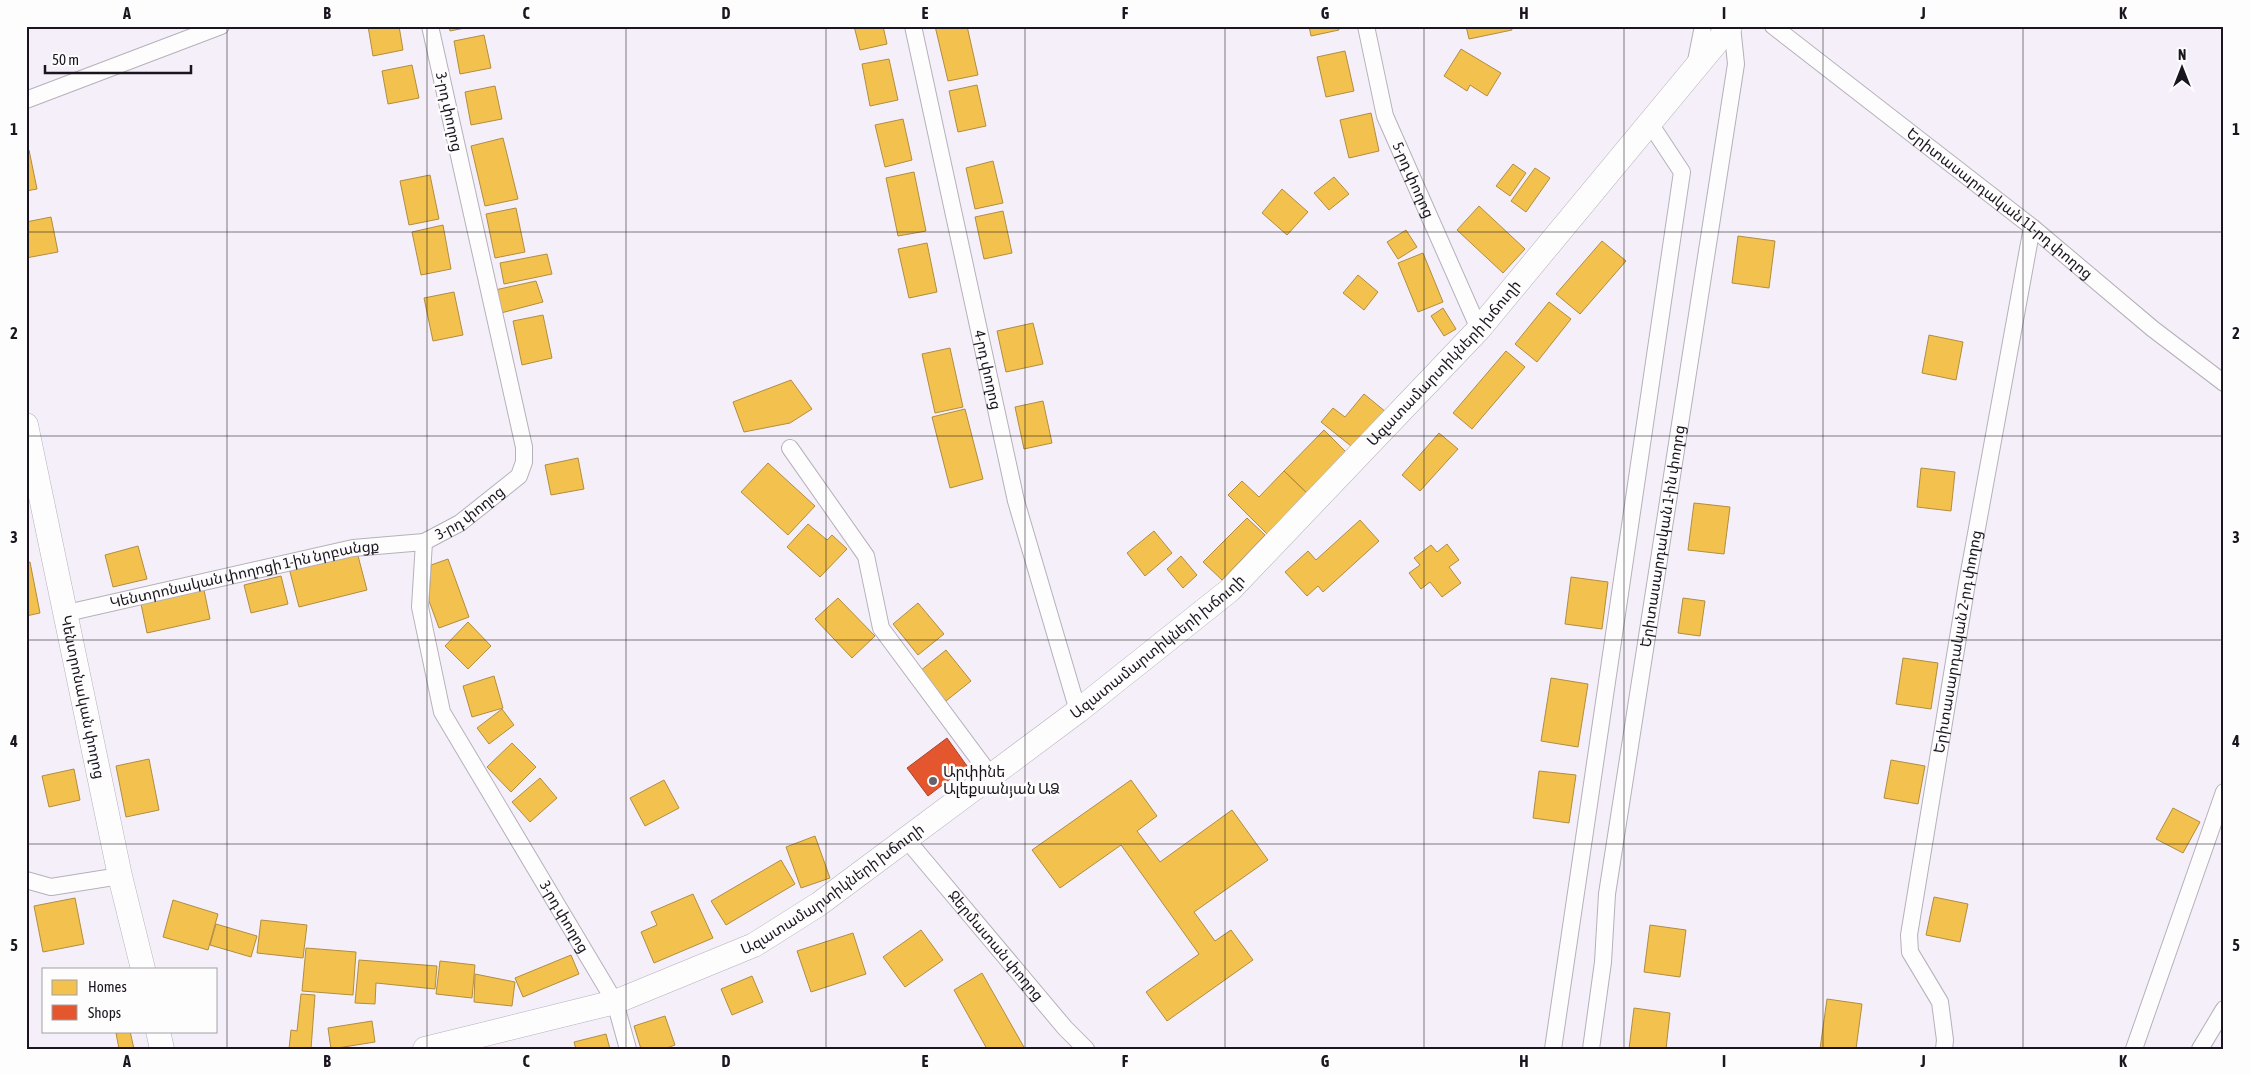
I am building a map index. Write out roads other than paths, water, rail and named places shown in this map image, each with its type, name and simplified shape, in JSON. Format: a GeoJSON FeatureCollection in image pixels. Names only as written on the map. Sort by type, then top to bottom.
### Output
{"type":"FeatureCollection","features":[{"type":"Feature","properties":{"kind":"main road","name":"Ազատամարտիկների խճուղի"},"geometry":{"type":"LineString","coordinates":[[426,1049],[615,1002],[754,945],[820,904],[1078,711],[1230,590],[1479,329],[1649,122],[1731,26]]}},
{"type":"Feature","properties":{"kind":"main road","name":"Կենտրոնական փողոց"},"geometry":{"type":"LineString","coordinates":[[26,425],[67,613],[120,876],[142,968]]}},
{"type":"Feature","properties":{"kind":"main road"},"geometry":{"type":"LineString","coordinates":[[158,1032],[162,1049]]}},
{"type":"Feature","properties":{"kind":"street"},"geometry":{"type":"LineString","coordinates":[[26,100],[221,26]]}},
{"type":"Feature","properties":{"kind":"street","name":"3-րդ փողոց"},"geometry":{"type":"LineString","coordinates":[[430,26],[524,447],[524,462],[519,476],[468,517],[424,542],[420,607],[442,712],[615,1002],[628,1049]]}},
{"type":"Feature","properties":{"kind":"street","name":"4-րդ փողոց"},"geometry":{"type":"LineString","coordinates":[[913,26],[1016,501],[1078,711]]}},
{"type":"Feature","properties":{"kind":"street","name":"5-րդ փողոց"},"geometry":{"type":"LineString","coordinates":[[1366,26],[1385,116],[1479,329]]}},
{"type":"Feature","properties":{"kind":"street"},"geometry":{"type":"LineString","coordinates":[[1695,69],[1703,26]]}},
{"type":"Feature","properties":{"kind":"street","name":"Երիտասարդական 1-ին փողոց"},"geometry":{"type":"LineString","coordinates":[[1591,1049],[1603,962],[1607,894],[1736,64],[1731,26]]}},
{"type":"Feature","properties":{"kind":"street","name":"Երիտասարդական 11-րդ փողոց"},"geometry":{"type":"LineString","coordinates":[[1773,26],[2032,227],[2153,329],[2224,383]]}},
{"type":"Feature","properties":{"kind":"street"},"geometry":{"type":"LineString","coordinates":[[1552,1049],[1682,172],[1649,122]]}},
{"type":"Feature","properties":{"kind":"street","name":"Երիտասարդական 2-րդ փողոց"},"geometry":{"type":"LineString","coordinates":[[1944,1049],[1945,1040],[1940,1002],[1910,952],[1909,935],[1967,583],[2032,227]]}},
{"type":"Feature","properties":{"kind":"street"},"geometry":{"type":"LineString","coordinates":[[790,448],[866,556],[881,628],[991,776]]}},
{"type":"Feature","properties":{"kind":"street","name":"Կենտրոնական փողոցի 1-ին նրբանցք"},"geometry":{"type":"LineString","coordinates":[[67,613],[353,548],[424,542]]}},
{"type":"Feature","properties":{"kind":"street"},"geometry":{"type":"LineString","coordinates":[[2134,1049],[2224,792]]}},
{"type":"Feature","properties":{"kind":"street","name":"Ջերմատան փողոց"},"geometry":{"type":"LineString","coordinates":[[907,840],[1065,1028],[1086,1049]]}},
{"type":"Feature","properties":{"kind":"street"},"geometry":{"type":"LineString","coordinates":[[26,880],[51,887],[120,876]]}},
{"type":"Feature","properties":{"kind":"street"},"geometry":{"type":"LineString","coordinates":[[2200,1049],[2224,1009]]}},
{"type":"Feature","properties":{"kind":"place","name":"Արփինե Ալեքսանյան ԱՁ"},"geometry":{"type":"Point","coordinates":[933,781]}}]}
